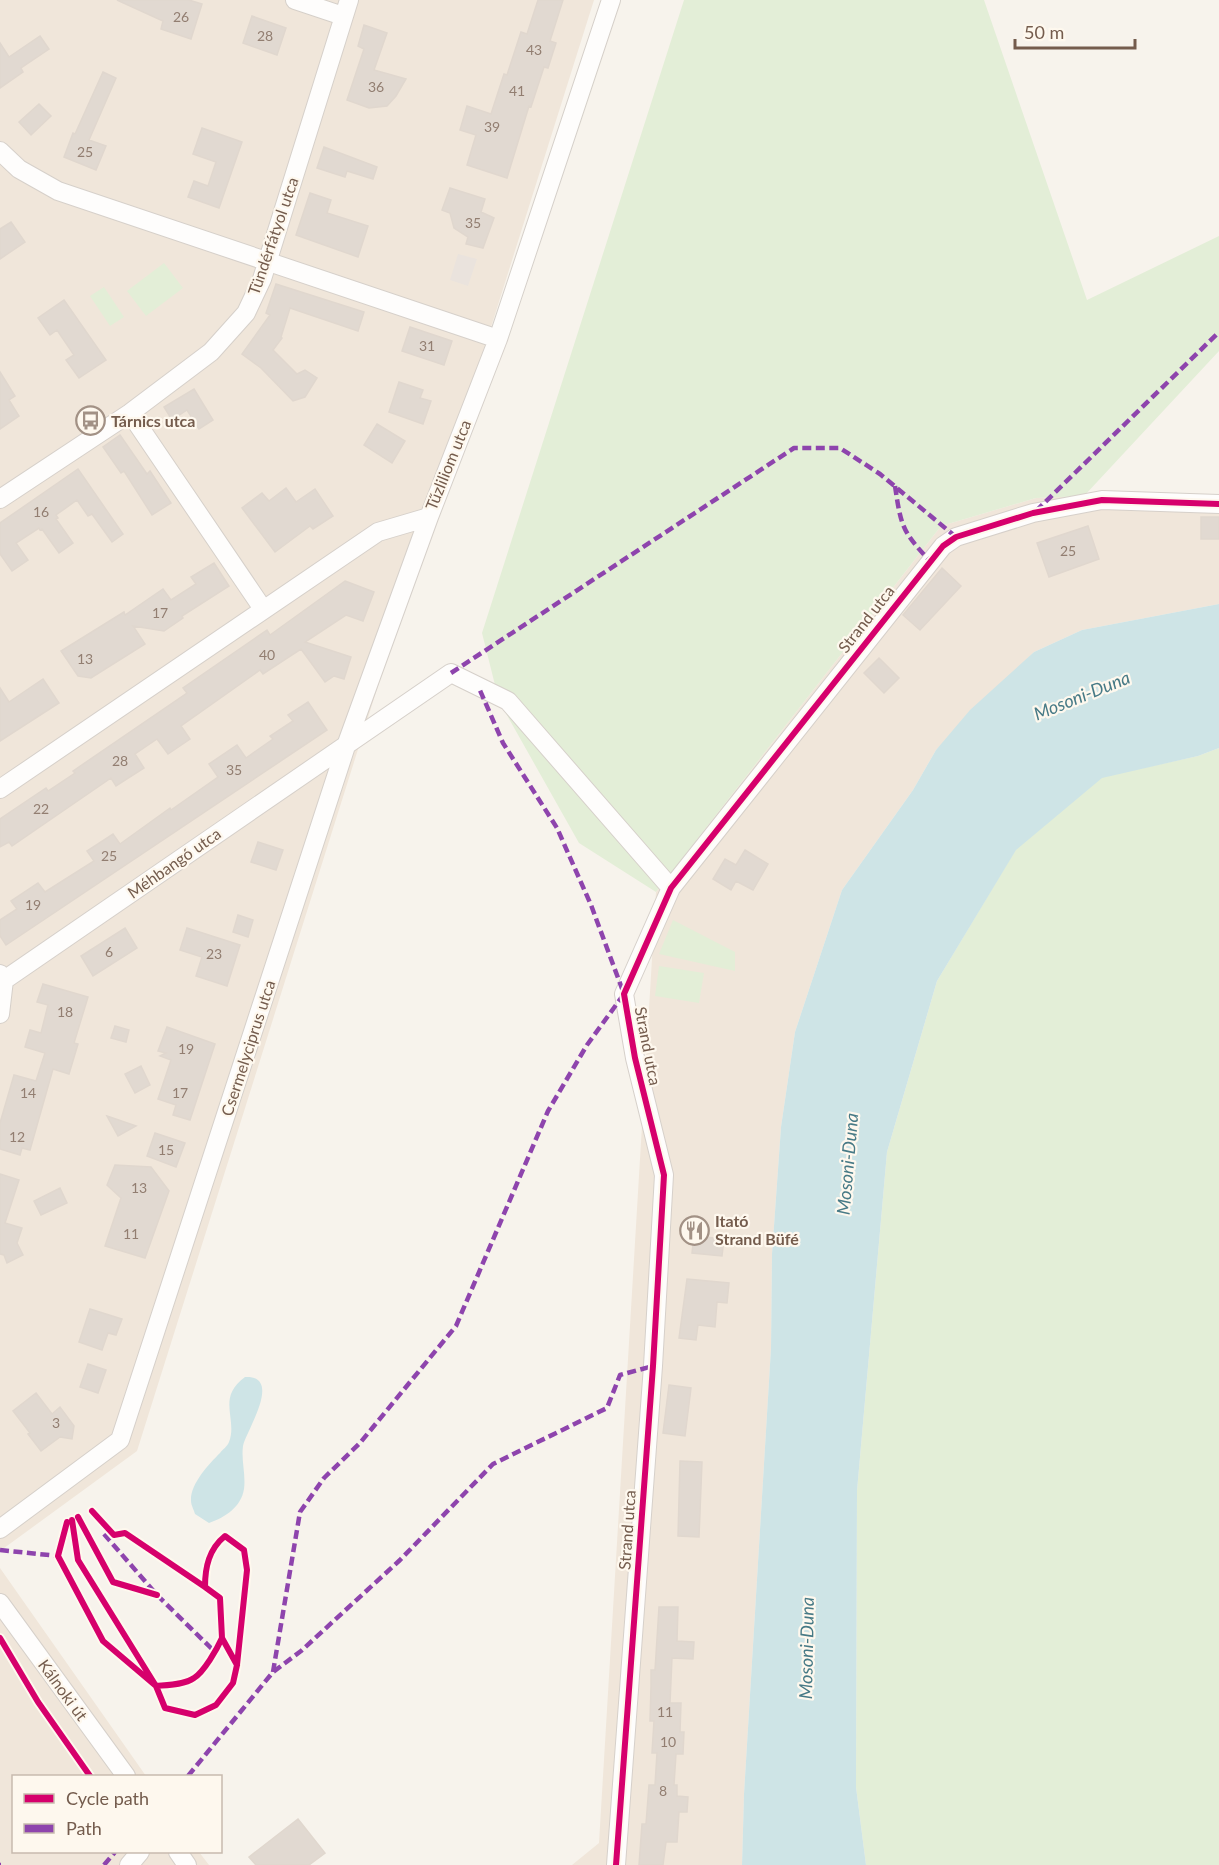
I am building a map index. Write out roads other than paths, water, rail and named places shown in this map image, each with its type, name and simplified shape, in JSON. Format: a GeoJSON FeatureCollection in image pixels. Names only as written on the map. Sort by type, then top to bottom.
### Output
{"type":"FeatureCollection","features":[{"type":"Feature","properties":{"kind":"street"},"geometry":{"type":"LineString","coordinates":[[295,0],[346,8]]}},
{"type":"Feature","properties":{"kind":"street","name":"Tűzliliom utca"},"geometry":{"type":"LineString","coordinates":[[0,789],[378,532],[429,517],[498,339],[611,0]]}},
{"type":"Feature","properties":{"kind":"street","name":"Tündérfátyol utca"},"geometry":{"type":"LineString","coordinates":[[0,499],[130,413],[212,352],[246,313],[262,279],[346,8]]}},
{"type":"Feature","properties":{"kind":"street"},"geometry":{"type":"LineString","coordinates":[[0,152],[19,169],[58,191],[498,339]]}},
{"type":"Feature","properties":{"kind":"street"},"geometry":{"type":"LineString","coordinates":[[130,413],[263,609]]}},
{"type":"Feature","properties":{"kind":"street","name":"Strand utca"},"geometry":{"type":"LineString","coordinates":[[616,1865],[652,1377],[664,1175],[635,1058],[624,994],[671,888],[943,546],[956,537],[1034,513],[1102,500],[1219,504]]}},
{"type":"Feature","properties":{"kind":"street","name":"Csermelyciprus utca"},"geometry":{"type":"LineString","coordinates":[[0,1529],[120,1440],[347,743],[429,517]]}},
{"type":"Feature","properties":{"kind":"street","name":"Méhbangó utca"},"geometry":{"type":"LineString","coordinates":[[1,979],[451,673],[508,701],[671,888]]}},
{"type":"Feature","properties":{"kind":"street"},"geometry":{"type":"LineString","coordinates":[[0,1014],[1,979]]}},
{"type":"Feature","properties":{"kind":"street","name":"Kálnoki út"},"geometry":{"type":"LineString","coordinates":[[0,1603],[125,1775]]}},
{"type":"Feature","properties":{"kind":"street"},"geometry":{"type":"LineString","coordinates":[[129,1865],[138,1853]]}},
{"type":"Feature","properties":{"kind":"water","name":"Mosoni-Duna"},"geometry":{"type":"Polygon","coordinates":[[[1219,604],[1219,748],[1198,756],[1102,778],[1016,850],[937,981],[887,1152],[857,1491],[856,1787],[866,1865],[742,1865],[744,1794],[771,1348],[772,1254],[781,1127],[795,1032],[842,890],[913,790],[936,750],[970,710],[1034,652],[1082,630],[1219,604]]]}},
{"type":"Feature","properties":{"kind":"water"},"geometry":{"type":"Polygon","coordinates":[[[245,1377],[256,1379],[261,1385],[262,1395],[243,1446],[244,1489],[240,1501],[232,1510],[209,1523],[195,1514],[191,1503],[192,1495],[201,1475],[229,1442],[230,1401],[236,1385],[245,1377]]]}},
{"type":"Feature","properties":{"kind":"place","name":"Tárnics utca"},"geometry":{"type":"Point","coordinates":[90,421]}},
{"type":"Feature","properties":{"kind":"place","name":"Itató Strand Büfé"},"geometry":{"type":"Point","coordinates":[694,1230]}}]}
